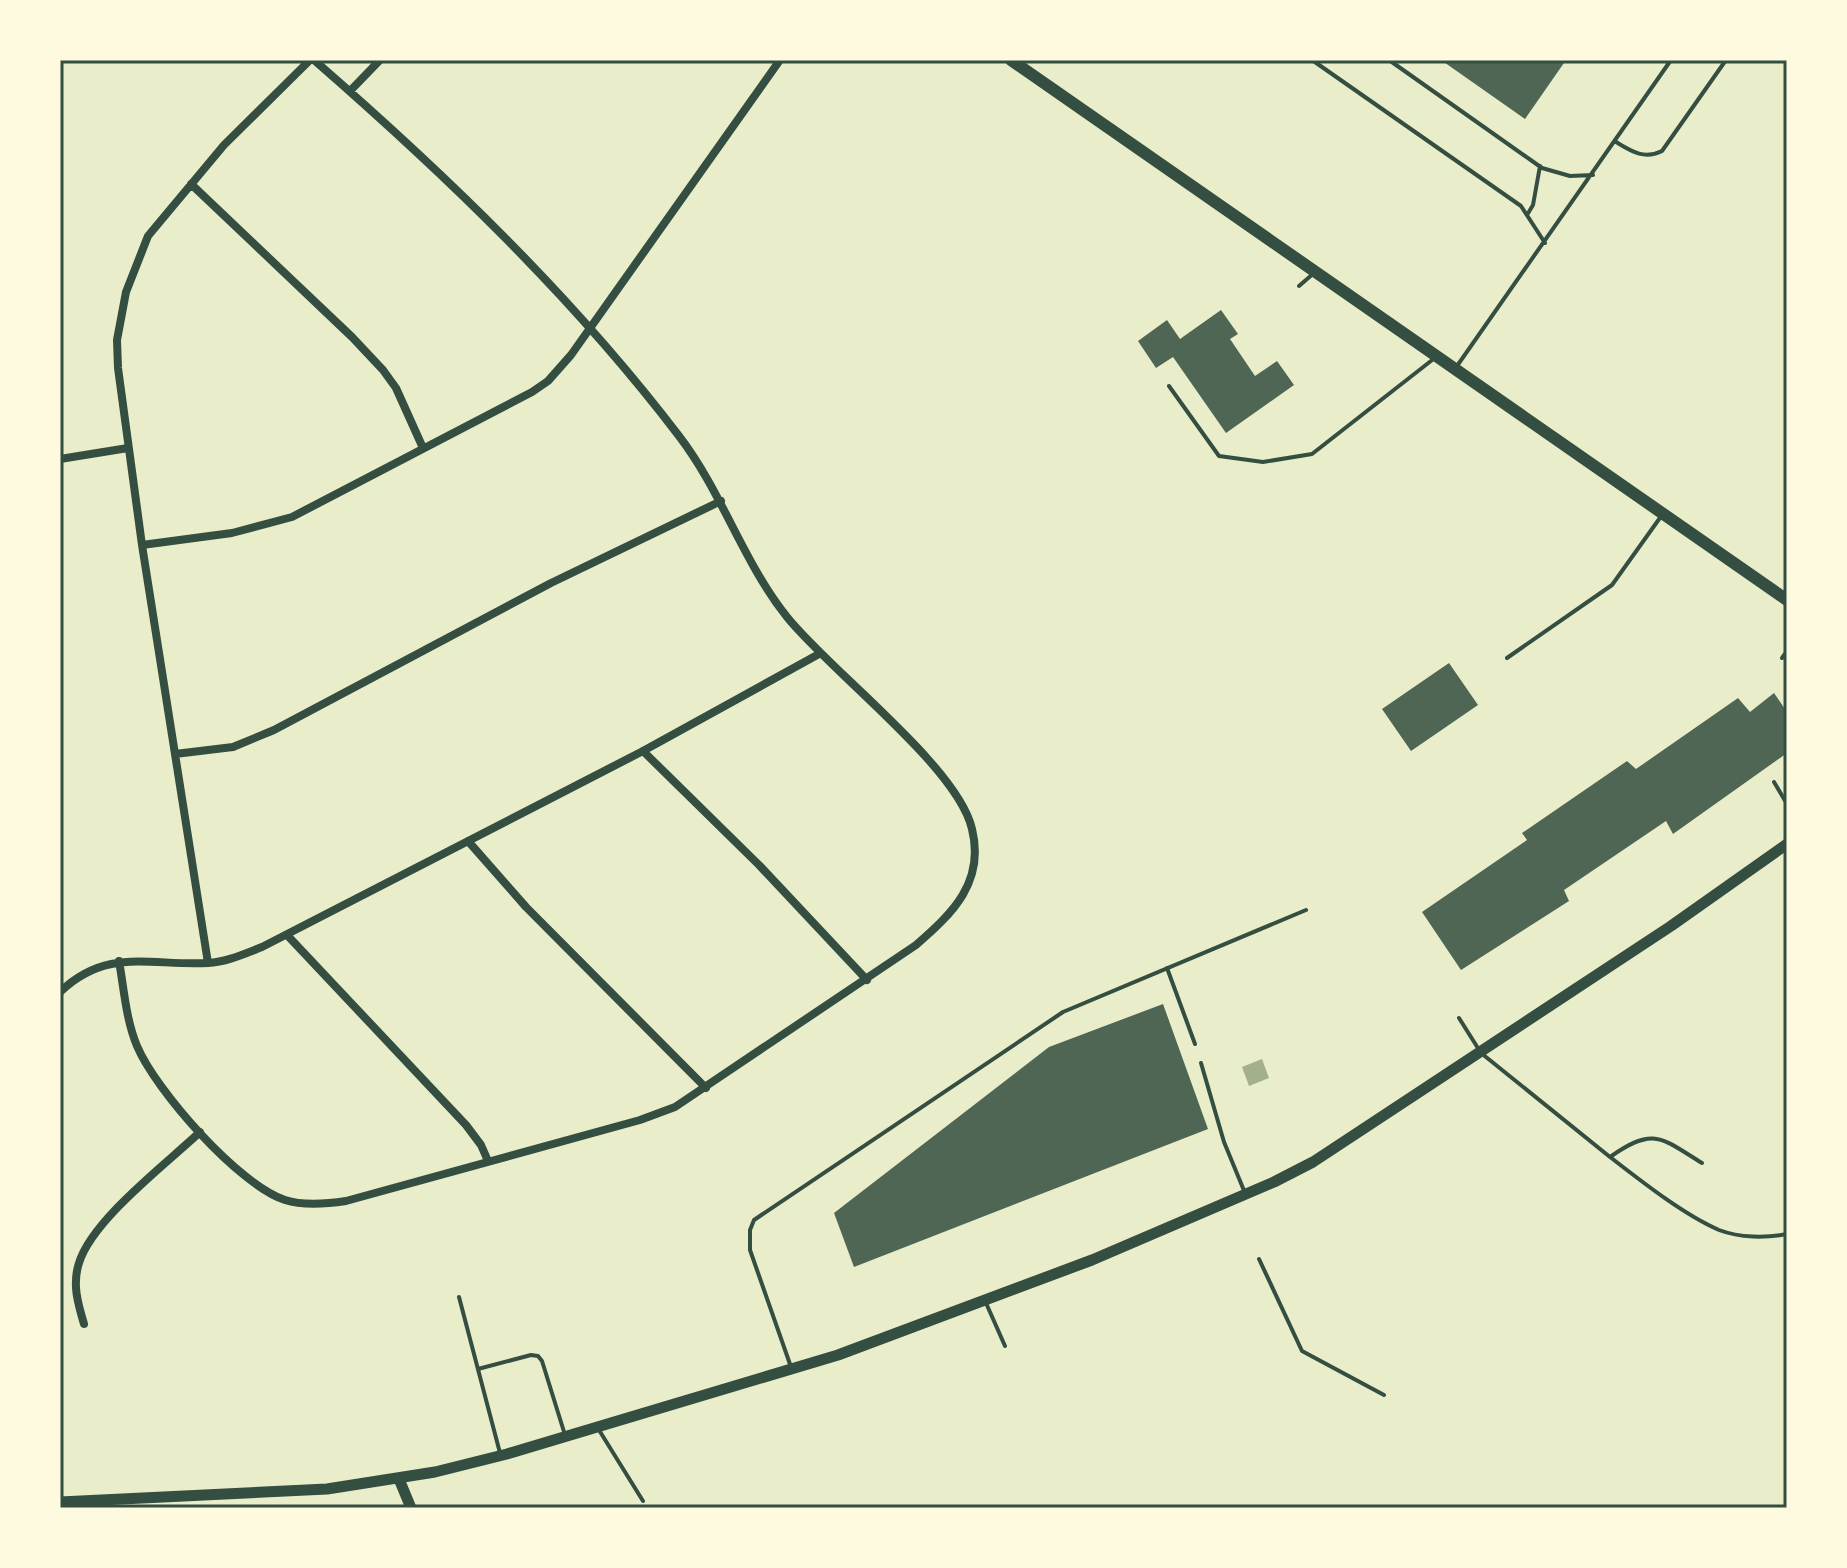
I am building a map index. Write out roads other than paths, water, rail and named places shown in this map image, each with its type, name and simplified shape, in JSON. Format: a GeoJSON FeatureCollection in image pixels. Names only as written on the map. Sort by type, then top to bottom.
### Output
{"type":"FeatureCollection","features":[{"type":"Feature","properties":{"kind":"main road"},"geometry":{"type":"LineString","coordinates":[[1011,60],[1787,600]]}},
{"type":"Feature","properties":{"kind":"main road"},"geometry":{"type":"LineString","coordinates":[[60,1502],[327,1489],[399,1479],[500,1456],[838,1355],[1092,1260],[1246,1195],[1313,1162],[1671,926],[1787,844]]}},
{"type":"Feature","properties":{"kind":"main road"},"geometry":{"type":"LineString","coordinates":[[399,1479],[411,1508]]}},
{"type":"Feature","properties":{"kind":"street"},"geometry":{"type":"LineString","coordinates":[[119,961],[137,1046],[157,1080],[200,1132],[263,1190],[300,1203],[346,1201],[640,1120],[675,1107],[916,945],[961,902],[974,870],[973,832],[968,814],[950,786],[913,744],[819,654],[786,616],[764,585],[721,501],[679,435],[529,260],[350,91],[312,60],[224,145],[148,236],[126,292],[117,340],[142,545],[208,963]]}},
{"type":"Feature","properties":{"kind":"street"},"geometry":{"type":"LineString","coordinates":[[350,91],[380,60]]}},
{"type":"Feature","properties":{"kind":"street"},"geometry":{"type":"LineString","coordinates":[[142,545],[232,533],[292,517],[540,387],[571,355],[780,60]]}},
{"type":"Feature","properties":{"kind":"street"},"geometry":{"type":"LineString","coordinates":[[191,184],[383,370],[396,388],[423,448]]}},
{"type":"Feature","properties":{"kind":"street"},"geometry":{"type":"LineString","coordinates":[[60,459],[128,448]]}},
{"type":"Feature","properties":{"kind":"street"},"geometry":{"type":"LineString","coordinates":[[175,754],[233,747],[274,730],[551,583],[721,501]]}},
{"type":"Feature","properties":{"kind":"street"},"geometry":{"type":"LineString","coordinates":[[60,992],[90,969],[119,961],[208,963],[236,957],[287,935],[643,751],[819,654]]}},
{"type":"Feature","properties":{"kind":"street"},"geometry":{"type":"LineString","coordinates":[[643,751],[759,865],[867,980]]}},
{"type":"Feature","properties":{"kind":"street"},"geometry":{"type":"LineString","coordinates":[[468,841],[526,907],[706,1088]]}},
{"type":"Feature","properties":{"kind":"street"},"geometry":{"type":"LineString","coordinates":[[287,935],[466,1125],[488,1161]]}},
{"type":"Feature","properties":{"kind":"street"},"geometry":{"type":"LineString","coordinates":[[84,1324],[76,1295],[76,1279],[87,1246],[137,1191],[200,1132]]}},
{"type":"Feature","properties":{"kind":"lane"},"geometry":{"type":"LineString","coordinates":[[1312,60],[1521,206],[1545,243]]}},
{"type":"Feature","properties":{"kind":"lane"},"geometry":{"type":"LineString","coordinates":[[1389,60],[1540,166],[1570,176],[1593,175]]}},
{"type":"Feature","properties":{"kind":"lane"},"geometry":{"type":"LineString","coordinates":[[1456,368],[1671,60]]}},
{"type":"Feature","properties":{"kind":"lane"},"geometry":{"type":"LineString","coordinates":[[1616,142],[1642,155],[1662,151],[1726,60]]}},
{"type":"Feature","properties":{"kind":"lane"},"geometry":{"type":"LineString","coordinates":[[1527,215],[1533,205],[1540,166]]}},
{"type":"Feature","properties":{"kind":"lane"},"geometry":{"type":"LineString","coordinates":[[1299,286],[1315,271]]}},
{"type":"Feature","properties":{"kind":"lane"},"geometry":{"type":"LineString","coordinates":[[1169,386],[1219,456],[1263,462],[1312,454],[1438,355]]}},
{"type":"Feature","properties":{"kind":"lane"},"geometry":{"type":"LineString","coordinates":[[1507,658],[1612,585],[1663,513]]}},
{"type":"Feature","properties":{"kind":"lane"},"geometry":{"type":"LineString","coordinates":[[1782,658],[1787,651]]}},
{"type":"Feature","properties":{"kind":"lane"},"geometry":{"type":"LineString","coordinates":[[1774,782],[1787,804]]}},
{"type":"Feature","properties":{"kind":"lane"},"geometry":{"type":"LineString","coordinates":[[792,1369],[750,1250],[750,1230],[754,1220],[1063,1012],[1306,910]]}},
{"type":"Feature","properties":{"kind":"lane"},"geometry":{"type":"LineString","coordinates":[[1167,968],[1195,1044]]}},
{"type":"Feature","properties":{"kind":"lane"},"geometry":{"type":"LineString","coordinates":[[1459,1018],[1481,1053],[1610,1157],[1663,1195],[1718,1229],[1760,1237],[1787,1234]]}},
{"type":"Feature","properties":{"kind":"lane"},"geometry":{"type":"LineString","coordinates":[[1201,1063],[1224,1142],[1246,1195]]}},
{"type":"Feature","properties":{"kind":"lane"},"geometry":{"type":"LineString","coordinates":[[1610,1157],[1632,1142],[1651,1137],[1663,1139],[1702,1163]]}},
{"type":"Feature","properties":{"kind":"lane"},"geometry":{"type":"LineString","coordinates":[[1259,1259],[1302,1351],[1384,1395]]}},
{"type":"Feature","properties":{"kind":"lane"},"geometry":{"type":"LineString","coordinates":[[459,1297],[500,1456]]}},
{"type":"Feature","properties":{"kind":"lane"},"geometry":{"type":"LineString","coordinates":[[985,1300],[1005,1346]]}},
{"type":"Feature","properties":{"kind":"lane"},"geometry":{"type":"LineString","coordinates":[[478,1369],[531,1355],[538,1356],[566,1437]]}},
{"type":"Feature","properties":{"kind":"lane"},"geometry":{"type":"LineString","coordinates":[[598,1428],[643,1501]]}}]}
